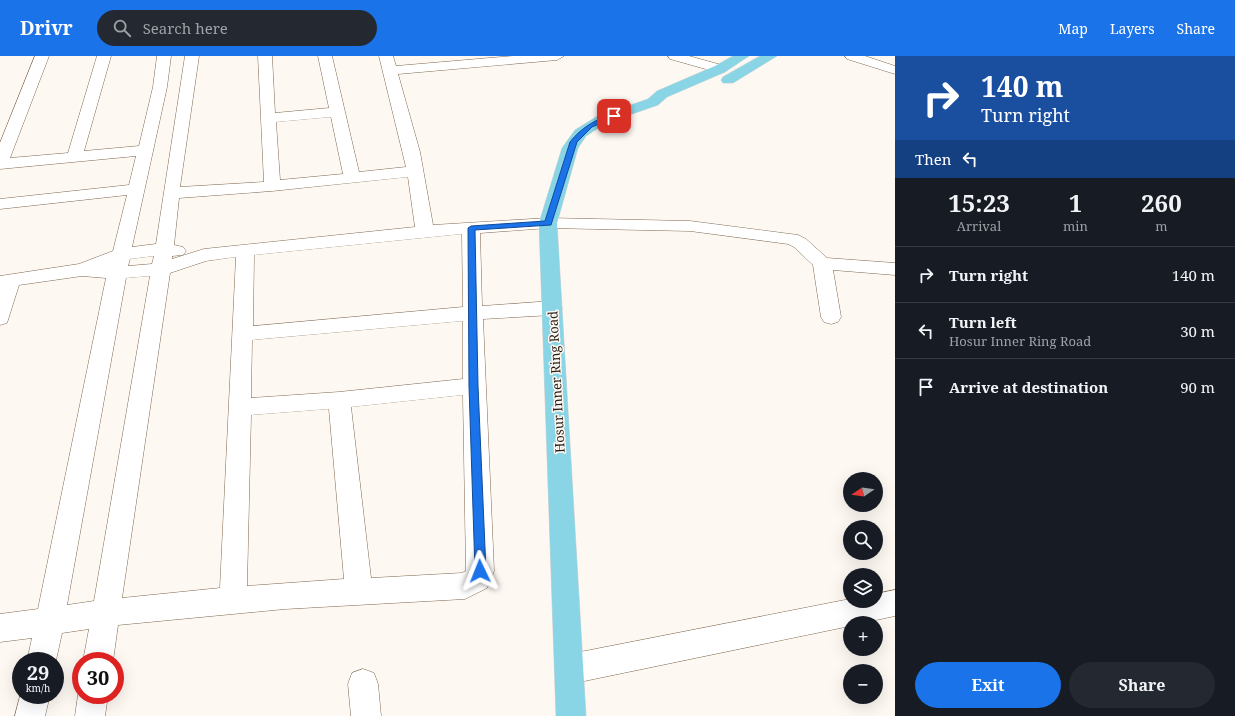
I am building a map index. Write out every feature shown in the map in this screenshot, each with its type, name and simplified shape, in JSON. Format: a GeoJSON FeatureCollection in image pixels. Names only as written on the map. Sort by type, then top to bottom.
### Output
{"type":"FeatureCollection","features":[{"type":"Feature","properties":{"kind":"main road","name":"Hosur Inner Ring Road"},"geometry":{"type":"LineString","coordinates":[[652,102],[662,94],[720,69],[742,56]]}},
{"type":"Feature","properties":{"kind":"main road"},"geometry":{"type":"LineString","coordinates":[[717,86],[770,56]]}},
{"type":"Feature","properties":{"kind":"main road","name":"Hosur Inner Ring Road"},"geometry":{"type":"LineString","coordinates":[[571,716],[548,223],[570,148],[580,133],[600,120],[652,102],[671,102],[696,94]]}},
{"type":"Feature","properties":{"kind":"street"},"geometry":{"type":"LineString","coordinates":[[42,56],[0,164],[146,150]]}},
{"type":"Feature","properties":{"kind":"street"},"geometry":{"type":"LineString","coordinates":[[75,158],[104,56]]}},
{"type":"Feature","properties":{"kind":"street"},"geometry":{"type":"LineString","coordinates":[[44,652],[120,264],[160,87],[164,56]]}},
{"type":"Feature","properties":{"kind":"street"},"geometry":{"type":"LineString","coordinates":[[99,652],[162,259],[192,56]]}},
{"type":"Feature","properties":{"kind":"street"},"geometry":{"type":"LineString","coordinates":[[265,56],[272,186]]}},
{"type":"Feature","properties":{"kind":"street"},"geometry":{"type":"LineString","coordinates":[[325,56],[352,177]]}},
{"type":"Feature","properties":{"kind":"street"},"geometry":{"type":"LineString","coordinates":[[386,56],[416,171],[425,231]]}},
{"type":"Feature","properties":{"kind":"street"},"geometry":{"type":"LineString","coordinates":[[390,71],[557,56]]}},
{"type":"Feature","properties":{"kind":"street"},"geometry":{"type":"LineString","coordinates":[[675,56],[720,69]]}},
{"type":"Feature","properties":{"kind":"street"},"geometry":{"type":"LineString","coordinates":[[852,56],[895,70]]}},
{"type":"Feature","properties":{"kind":"street"},"geometry":{"type":"LineString","coordinates":[[268,118],[338,112]]}},
{"type":"Feature","properties":{"kind":"street"},"geometry":{"type":"LineString","coordinates":[[172,193],[272,186],[416,171]]}},
{"type":"Feature","properties":{"kind":"street"},"geometry":{"type":"LineString","coordinates":[[0,204],[137,189]]}},
{"type":"Feature","properties":{"kind":"street"},"geometry":{"type":"LineString","coordinates":[[0,318],[5,281],[162,259],[425,231],[548,223],[690,226],[792,239],[800,242],[822,263],[831,317]]}},
{"type":"Feature","properties":{"kind":"street"},"geometry":{"type":"LineString","coordinates":[[0,628],[105,613],[233,600],[359,590],[465,586],[477,579],[480,571],[472,313],[471,228]]}},
{"type":"Feature","properties":{"kind":"street"},"geometry":{"type":"LineString","coordinates":[[233,600],[245,251]]}},
{"type":"Feature","properties":{"kind":"street"},"geometry":{"type":"LineString","coordinates":[[822,263],[895,269]]}},
{"type":"Feature","properties":{"kind":"street"},"geometry":{"type":"LineString","coordinates":[[242,334],[472,313],[552,308]]}},
{"type":"Feature","properties":{"kind":"street"},"geometry":{"type":"LineString","coordinates":[[239,407],[339,400],[474,386]]}},
{"type":"Feature","properties":{"kind":"street"},"geometry":{"type":"LineString","coordinates":[[339,400],[359,590]]}},
{"type":"Feature","properties":{"kind":"street"},"geometry":{"type":"LineString","coordinates":[[570,669],[895,603]]}},
{"type":"Feature","properties":{"kind":"street"},"geometry":{"type":"LineString","coordinates":[[363,684],[366,716]]}},
{"type":"Feature","properties":{"kind":"street"},"geometry":{"type":"LineString","coordinates":[[30,716],[33,704]]}},
{"type":"Feature","properties":{"kind":"street"},"geometry":{"type":"LineString","coordinates":[[90,716],[92,704]]}},
{"type":"Feature","properties":{"kind":"route"},"geometry":{"type":"LineString","coordinates":[[480,571],[471,228],[548,223],[570,148],[580,133],[600,120],[614,116]]}}]}
